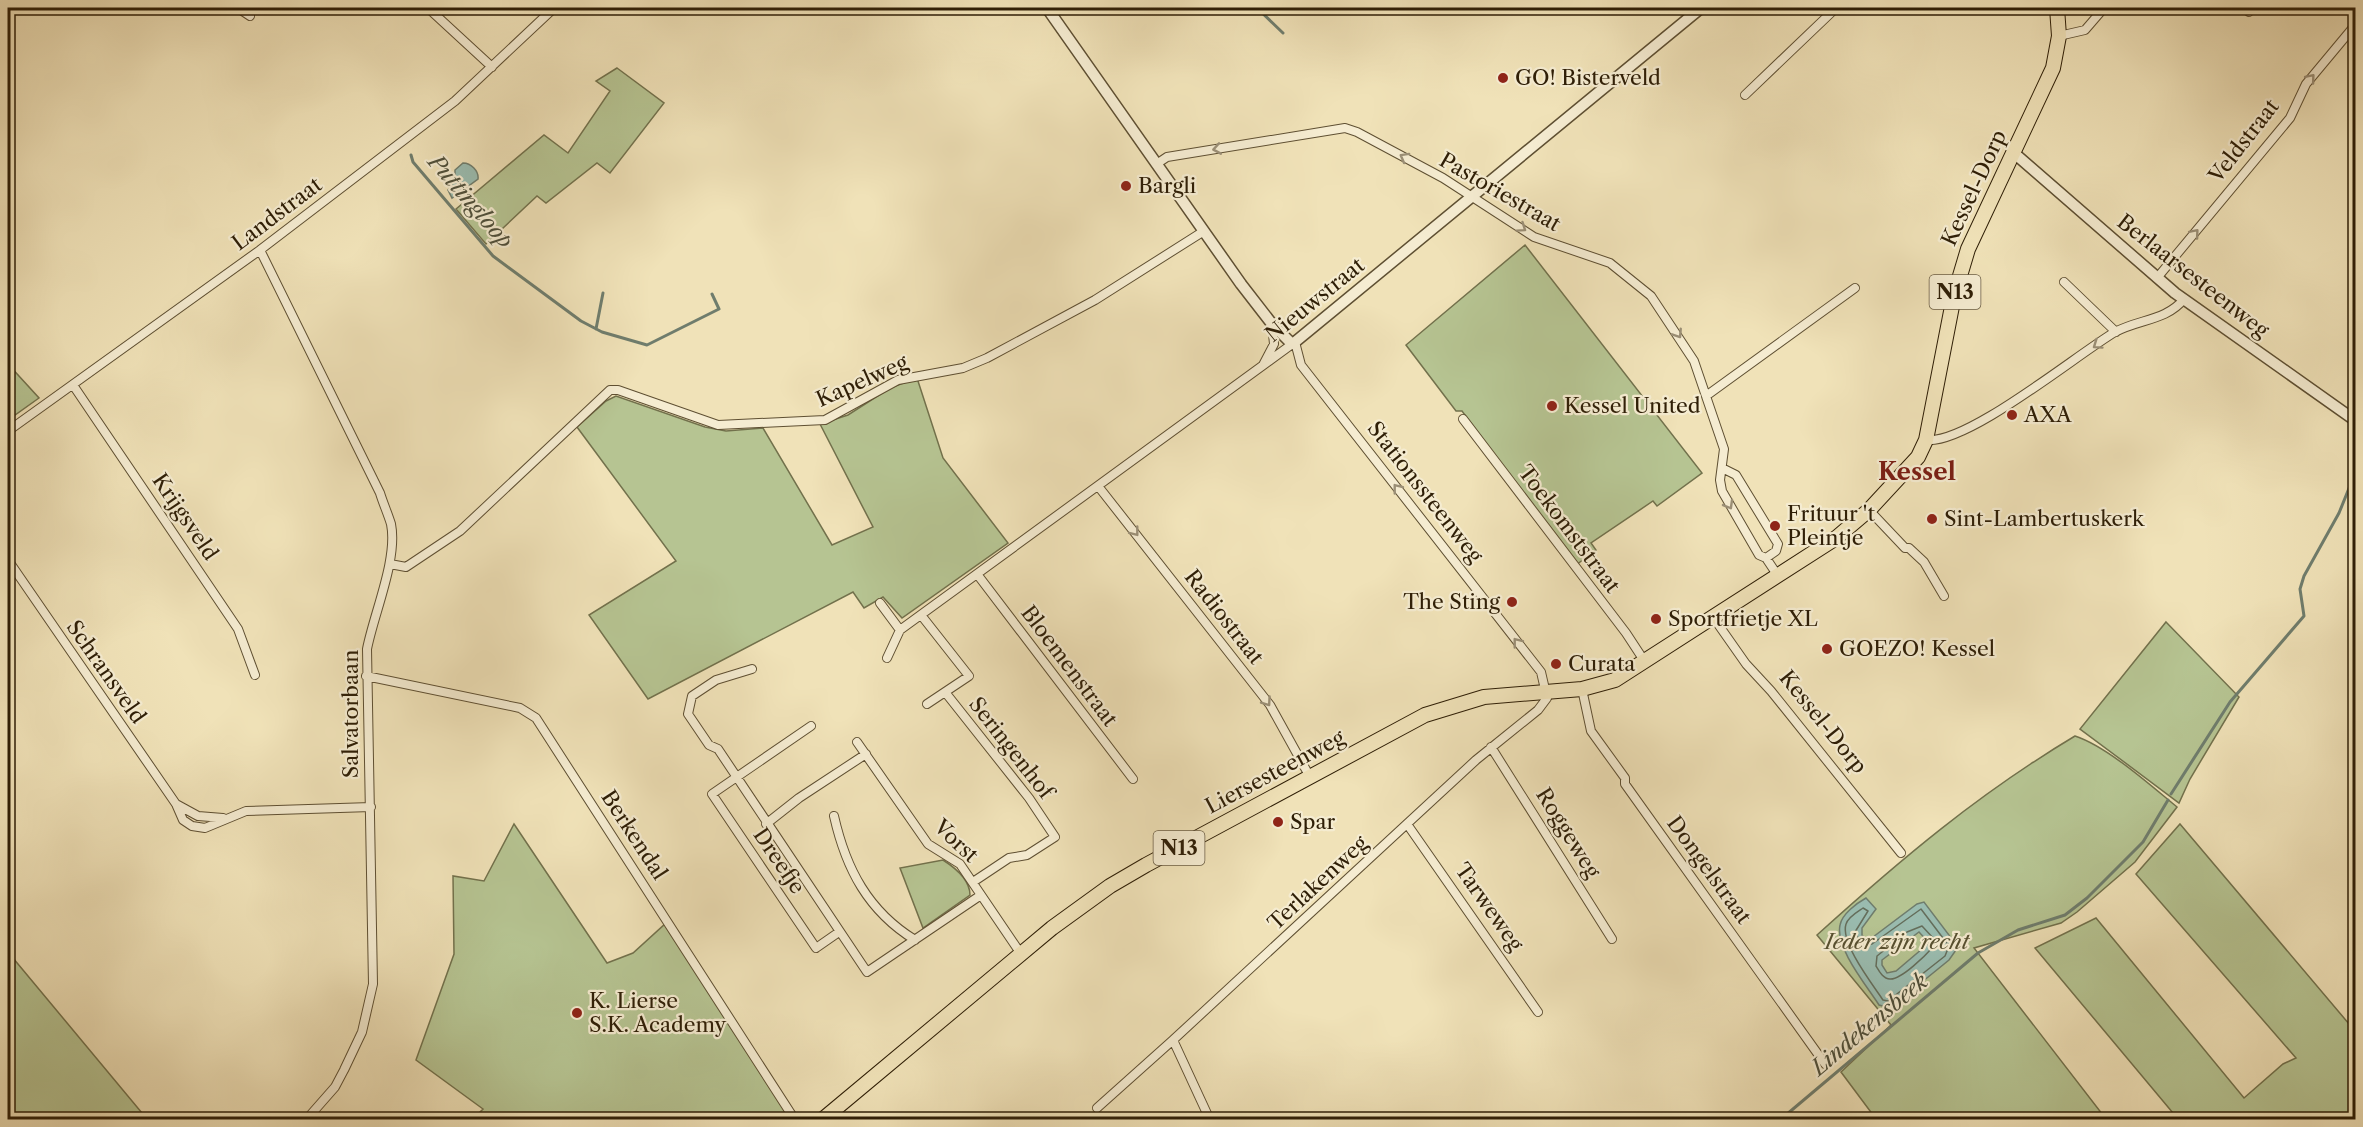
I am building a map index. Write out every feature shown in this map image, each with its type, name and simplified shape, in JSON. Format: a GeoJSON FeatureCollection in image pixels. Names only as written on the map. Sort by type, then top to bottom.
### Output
{"type":"FeatureCollection","features":[{"type":"Feature","properties":{"kind":"main road","name":"N13"},"geometry":{"type":"LineString","coordinates":[[2057,8],[2059,36]]}},
{"type":"Feature","properties":{"kind":"main road","name":"Kessel-Dorp"},"geometry":{"type":"LineString","coordinates":[[1582,689],[1615,680],[1836,538],[1869,510],[1918,457],[1926,440],[1939,364],[1964,260],[2052,68],[2059,36]]}},
{"type":"Feature","properties":{"kind":"main road","name":"Liersesteenweg"},"geometry":{"type":"LineString","coordinates":[[822,1119],[1075,910],[1110,886],[1425,715],[1448,706],[1484,697],[1582,689]]}},
{"type":"Feature","properties":{"kind":"street"},"geometry":{"type":"LineString","coordinates":[[238,8],[250,16]]}},
{"type":"Feature","properties":{"kind":"street"},"geometry":{"type":"LineString","coordinates":[[428,8],[492,67]]}},
{"type":"Feature","properties":{"kind":"street","name":"Landstraat"},"geometry":{"type":"LineString","coordinates":[[8,432],[260,250],[455,101],[554,8]]}},
{"type":"Feature","properties":{"kind":"street"},"geometry":{"type":"LineString","coordinates":[[1047,8],[1272,324],[1287,342],[1295,342]]}},
{"type":"Feature","properties":{"kind":"street","name":"Nieuwstraat"},"geometry":{"type":"LineString","coordinates":[[921,615],[1295,342],[1701,8]]}},
{"type":"Feature","properties":{"kind":"street"},"geometry":{"type":"LineString","coordinates":[[1745,95],[1836,8]]}},
{"type":"Feature","properties":{"kind":"street"},"geometry":{"type":"LineString","coordinates":[[2059,36],[2085,30],[2104,8]]}},
{"type":"Feature","properties":{"kind":"street","name":"Veldstraat"},"geometry":{"type":"LineString","coordinates":[[2157,278],[2283,127],[2306,84],[2355,24]]}},
{"type":"Feature","properties":{"kind":"street","name":"Pastoriestraat"},"geometry":{"type":"LineString","coordinates":[[1158,163],[1167,157],[1345,129],[1394,152],[1473,196],[1540,239],[1608,261],[1651,296],[1688,350],[1724,449],[1722,468]]}},
{"type":"Feature","properties":{"kind":"street","name":"Berlaarsesteenweg"},"geometry":{"type":"LineString","coordinates":[[2014,153],[2157,278],[2355,421]]}},
{"type":"Feature","properties":{"kind":"street","name":"Kapelweg"},"geometry":{"type":"LineString","coordinates":[[390,564],[406,567],[460,531],[610,390],[618,390],[718,425],[825,420],[898,380],[963,368],[987,358],[1095,300],[1204,231]]}},
{"type":"Feature","properties":{"kind":"street","name":"Salvatorbaan"},"geometry":{"type":"LineString","coordinates":[[260,250],[380,493],[391,524],[390,564],[373,619],[367,649],[374,955],[369,1010],[362,1032],[335,1087],[306,1119]]}},
{"type":"Feature","properties":{"kind":"street"},"geometry":{"type":"LineString","coordinates":[[2064,282],[2116,332]]}},
{"type":"Feature","properties":{"kind":"street"},"geometry":{"type":"LineString","coordinates":[[1706,396],[1855,288]]}},
{"type":"Feature","properties":{"kind":"street"},"geometry":{"type":"LineString","coordinates":[[1926,440],[1942,439],[1960,431],[2029,392],[2116,332],[2171,313],[2184,299]]}},
{"type":"Feature","properties":{"kind":"street"},"geometry":{"type":"LineString","coordinates":[[1262,367],[1274,344],[1272,324]]}},
{"type":"Feature","properties":{"kind":"street","name":"Stationssteenweg"},"geometry":{"type":"LineString","coordinates":[[1295,342],[1301,365],[1540,672],[1547,691]]}},
{"type":"Feature","properties":{"kind":"street","name":"Krijgsveld"},"geometry":{"type":"LineString","coordinates":[[73,385],[232,621],[255,675]]}},
{"type":"Feature","properties":{"kind":"street","name":"Toekomststraat"},"geometry":{"type":"LineString","coordinates":[[1463,419],[1626,633],[1644,662]]}},
{"type":"Feature","properties":{"kind":"street"},"geometry":{"type":"LineString","coordinates":[[1766,558],[1776,551],[1778,544],[1736,475],[1722,468],[1720,480],[1722,491],[1760,555],[1766,558],[1778,576]]}},
{"type":"Feature","properties":{"kind":"street","name":"Radiostraat"},"geometry":{"type":"LineString","coordinates":[[1098,486],[1270,705],[1310,777]]}},
{"type":"Feature","properties":{"kind":"street"},"geometry":{"type":"LineString","coordinates":[[1869,510],[1900,540],[1905,548],[1909,548],[1924,562],[1944,596]]}},
{"type":"Feature","properties":{"kind":"street","name":"Schransveld"},"geometry":{"type":"LineString","coordinates":[[8,560],[176,804],[183,820],[192,826],[205,828],[246,811],[371,807]]}},
{"type":"Feature","properties":{"kind":"street","name":"Bloemenstraat"},"geometry":{"type":"LineString","coordinates":[[977,574],[1133,779]]}},
{"type":"Feature","properties":{"kind":"street"},"geometry":{"type":"LineString","coordinates":[[880,603],[900,630]]}},
{"type":"Feature","properties":{"kind":"street"},"geometry":{"type":"LineString","coordinates":[[887,658],[900,630],[921,615]]}},
{"type":"Feature","properties":{"kind":"street","name":"Seringenhof"},"geometry":{"type":"LineString","coordinates":[[921,615],[969,676],[945,692],[1029,798],[1055,837],[1027,855],[1009,858],[973,882]]}},
{"type":"Feature","properties":{"kind":"street","name":"Kessel-Dorp"},"geometry":{"type":"LineString","coordinates":[[1713,617],[1746,664],[1760,677],[1900,853]]}},
{"type":"Feature","properties":{"kind":"street"},"geometry":{"type":"LineString","coordinates":[[735,779],[718,749],[709,745],[688,714],[692,696],[716,680],[752,669]]}},
{"type":"Feature","properties":{"kind":"street","name":"Berkendal"},"geometry":{"type":"LineString","coordinates":[[366,676],[520,708],[536,718],[795,1119]]}},
{"type":"Feature","properties":{"kind":"street","name":"Dongelstraat"},"geometry":{"type":"LineString","coordinates":[[1582,689],[1591,731],[1625,778],[1625,784],[1825,1064]]}},
{"type":"Feature","properties":{"kind":"street","name":"Terlakenweg"},"geometry":{"type":"LineString","coordinates":[[1097,1108],[1491,747],[1543,705],[1547,691]]}},
{"type":"Feature","properties":{"kind":"street"},"geometry":{"type":"LineString","coordinates":[[927,704],[945,692]]}},
{"type":"Feature","properties":{"kind":"street","name":"Dreefje"},"geometry":{"type":"LineString","coordinates":[[811,726],[712,794],[816,948],[839,932]]}},
{"type":"Feature","properties":{"kind":"street","name":"Vorst"},"geometry":{"type":"LineString","coordinates":[[857,742],[928,844],[960,864],[1021,954]]}},
{"type":"Feature","properties":{"kind":"street","name":"Roggeweg"},"geometry":{"type":"LineString","coordinates":[[1491,747],[1612,939]]}},
{"type":"Feature","properties":{"kind":"street"},"geometry":{"type":"LineString","coordinates":[[766,824],[799,798],[866,754]]}},
{"type":"Feature","properties":{"kind":"street","name":"Dreefje"},"geometry":{"type":"LineString","coordinates":[[735,779],[867,972],[915,940]]}},
{"type":"Feature","properties":{"kind":"street"},"geometry":{"type":"LineString","coordinates":[[834,816],[841,844],[861,888],[894,927],[915,940],[981,895]]}},
{"type":"Feature","properties":{"kind":"street","name":"Tarweweg"},"geometry":{"type":"LineString","coordinates":[[1407,824],[1538,1012]]}},
{"type":"Feature","properties":{"kind":"street"},"geometry":{"type":"LineString","coordinates":[[1173,1040],[1210,1119]]}},
{"type":"Feature","properties":{"kind":"green space"},"geometry":{"type":"Polygon","coordinates":[[[617,68],[664,103],[610,173],[597,163],[546,203],[537,196],[486,244],[456,209],[544,135],[568,153],[610,91],[596,81],[617,68]]]}},
{"type":"Feature","properties":{"kind":"green space","name":"Kessel United"},"geometry":{"type":"Polygon","coordinates":[[[1525,245],[1702,473],[1657,506],[1653,501],[1591,543],[1596,550],[1576,565],[1462,411],[1456,411],[1406,345],[1525,245]]]}},
{"type":"Feature","properties":{"kind":"green space"},"geometry":{"type":"Polygon","coordinates":[[[8,364],[39,398],[8,420],[8,364]]]}},
{"type":"Feature","properties":{"kind":"green space"},"geometry":{"type":"Polygon","coordinates":[[[917,378],[943,458],[1008,543],[902,618],[883,597],[864,608],[853,592],[648,699],[589,615],[676,561],[577,427],[606,401],[616,396],[705,427],[726,431],[763,428],[832,545],[873,527],[820,424],[848,415],[890,388],[917,378]]]}},
{"type":"Feature","properties":{"kind":"green space"},"geometry":{"type":"Polygon","coordinates":[[[2166,622],[2239,697],[2190,779],[2179,803],[2080,729],[2166,622]]]}},
{"type":"Feature","properties":{"kind":"green space","name":"Ieder zijn recht"},"geometry":{"type":"Polygon","coordinates":[[[2075,736],[2115,757],[2177,807],[2135,862],[2077,912],[2061,923],[1974,948],[2106,1119],[1876,1119],[1841,1072],[1891,1025],[1817,935],[1941,829],[2005,781],[2075,736]]]}},
{"type":"Feature","properties":{"kind":"green space","name":"K. Lierse S.K. Academy"},"geometry":{"type":"Polygon","coordinates":[[[514,824],[607,963],[633,953],[665,924],[792,1119],[473,1119],[483,1109],[416,1060],[454,954],[453,876],[484,881],[514,824]]]}},
{"type":"Feature","properties":{"kind":"green space"},"geometry":{"type":"Polygon","coordinates":[[[2180,824],[2355,1031],[2355,1119],[2178,1119],[2035,948],[2096,918],[2244,1098],[2283,1064],[2296,1058],[2136,874],[2180,824]]]}},
{"type":"Feature","properties":{"kind":"green space"},"geometry":{"type":"Polygon","coordinates":[[[943,860],[964,879],[970,895],[923,928],[900,868],[943,860]]]}},
{"type":"Feature","properties":{"kind":"green space"},"geometry":{"type":"Polygon","coordinates":[[[8,952],[147,1119],[8,1119],[8,952]]]}},
{"type":"Feature","properties":{"kind":"water"},"geometry":{"type":"Polygon","coordinates":[[[463,163],[474,168],[478,179],[452,198],[448,190],[455,180],[455,170],[463,163]]]}},
{"type":"Feature","properties":{"kind":"water"},"geometry":{"type":"Polygon","coordinates":[[[1866,898],[1876,909],[1862,928],[1862,935],[1865,939],[1869,940],[1917,904],[1924,902],[1955,943],[1956,950],[1949,960],[1890,1008],[1879,1005],[1842,945],[1841,921],[1850,909],[1866,898]],[[1919,932],[1882,960],[1882,965],[1887,973],[1896,971],[1929,943],[1919,932]]]}},
{"type":"Feature","properties":{"kind":"waterway"},"geometry":{"type":"LineString","coordinates":[[1257,8],[1283,33]]}},
{"type":"Feature","properties":{"kind":"waterway","name":"Puttingloop"},"geometry":{"type":"LineString","coordinates":[[411,155],[413,162],[493,256],[581,321],[602,332],[647,345],[719,309],[712,294]]}},
{"type":"Feature","properties":{"kind":"waterway"},"geometry":{"type":"LineString","coordinates":[[596,329],[603,293]]}},
{"type":"Feature","properties":{"kind":"waterway","name":"Lindekensbeek"},"geometry":{"type":"LineString","coordinates":[[2171,794],[2230,702],[2304,616],[2300,589],[2304,576],[2339,513],[2356,471]]}},
{"type":"Feature","properties":{"kind":"waterway","name":"Lindekensbeek"},"geometry":{"type":"LineString","coordinates":[[1780,1120],[1978,953],[2018,930],[2065,915],[2087,898],[2143,842],[2168,800]]}},
{"type":"Feature","properties":{"kind":"place","name":"GO! Bisterveld"},"geometry":{"type":"Point","coordinates":[1503,78]}},
{"type":"Feature","properties":{"kind":"place","name":"Bargli"},"geometry":{"type":"Point","coordinates":[1126,186]}},
{"type":"Feature","properties":{"kind":"place","name":"Kessel United"},"geometry":{"type":"Point","coordinates":[1552,406]}},
{"type":"Feature","properties":{"kind":"place","name":"AXA"},"geometry":{"type":"Point","coordinates":[2012,415]}},
{"type":"Feature","properties":{"kind":"place","name":"Sint-Lambertuskerk"},"geometry":{"type":"Point","coordinates":[1932,519]}},
{"type":"Feature","properties":{"kind":"place","name":"Frituur 't Pleintje"},"geometry":{"type":"Point","coordinates":[1775,526]}},
{"type":"Feature","properties":{"kind":"place","name":"The Sting"},"geometry":{"type":"Point","coordinates":[1512,602]}},
{"type":"Feature","properties":{"kind":"place","name":"Sportfrietje XL"},"geometry":{"type":"Point","coordinates":[1656,619]}},
{"type":"Feature","properties":{"kind":"place","name":"GOEZO! Kessel"},"geometry":{"type":"Point","coordinates":[1827,649]}},
{"type":"Feature","properties":{"kind":"place","name":"Curata"},"geometry":{"type":"Point","coordinates":[1556,664]}},
{"type":"Feature","properties":{"kind":"place","name":"Spar"},"geometry":{"type":"Point","coordinates":[1278,822]}},
{"type":"Feature","properties":{"kind":"place","name":"K. Lierse S.K. Academy"},"geometry":{"type":"Point","coordinates":[577,1013]}},
{"type":"Feature","properties":{"kind":"district","name":"Kessel"},"geometry":{"type":"Point","coordinates":[1917,472]}}]}
